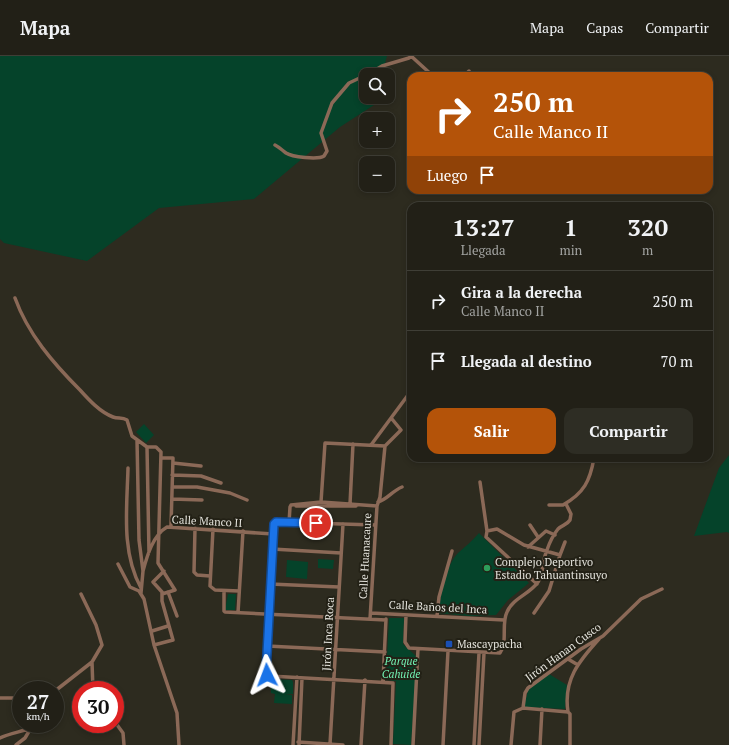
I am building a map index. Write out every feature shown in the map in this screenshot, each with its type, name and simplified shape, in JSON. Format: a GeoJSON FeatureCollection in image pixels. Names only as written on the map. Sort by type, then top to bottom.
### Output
{"type":"FeatureCollection","features":[{"type":"Feature","properties":{"kind":"street"},"geometry":{"type":"LineString","coordinates":[[378,68],[407,59],[411,56],[429,72]]}},
{"type":"Feature","properties":{"kind":"street"},"geometry":{"type":"LineString","coordinates":[[275,145],[288,154],[309,159],[320,159],[324,156],[327,150],[321,133],[332,103],[351,81],[359,78]]}},
{"type":"Feature","properties":{"kind":"street"},"geometry":{"type":"LineString","coordinates":[[15,298],[24,321],[37,338],[48,357],[95,406],[112,417],[127,420],[130,433],[137,440],[147,447],[153,446],[160,450],[160,533],[158,563],[175,590],[162,594]]}},
{"type":"Feature","properties":{"kind":"street"},"geometry":{"type":"LineString","coordinates":[[371,445],[392,419],[407,397]]}},
{"type":"Feature","properties":{"kind":"street"},"geometry":{"type":"LineString","coordinates":[[321,502],[325,443],[385,446],[401,430],[392,419]]}},
{"type":"Feature","properties":{"kind":"street"},"geometry":{"type":"LineString","coordinates":[[137,440],[139,540],[143,571],[141,593],[152,631],[154,645],[177,713],[179,745]]}},
{"type":"Feature","properties":{"kind":"street"},"geometry":{"type":"LineString","coordinates":[[350,504],[353,444]]}},
{"type":"Feature","properties":{"kind":"street","name":"Calle Huanacaure"},"geometry":{"type":"LineString","coordinates":[[370,619],[375,525],[377,504],[380,497],[385,446]]}},
{"type":"Feature","properties":{"kind":"street"},"geometry":{"type":"LineString","coordinates":[[147,447],[149,552]]}},
{"type":"Feature","properties":{"kind":"street"},"geometry":{"type":"LineString","coordinates":[[161,458],[173,458],[171,526]]}},
{"type":"Feature","properties":{"kind":"street"},"geometry":{"type":"LineString","coordinates":[[549,505],[558,506],[566,504],[587,484],[593,462]]}},
{"type":"Feature","properties":{"kind":"street"},"geometry":{"type":"LineString","coordinates":[[173,464],[201,466]]}},
{"type":"Feature","properties":{"kind":"street"},"geometry":{"type":"LineString","coordinates":[[128,468],[126,526],[132,568],[141,588]]}},
{"type":"Feature","properties":{"kind":"street"},"geometry":{"type":"LineString","coordinates":[[172,475],[201,476],[221,483]]}},
{"type":"Feature","properties":{"kind":"street"},"geometry":{"type":"LineString","coordinates":[[480,482],[487,531],[486,537],[495,547],[537,584]]}},
{"type":"Feature","properties":{"kind":"street"},"geometry":{"type":"LineString","coordinates":[[172,487],[196,487],[230,493],[247,500]]}},
{"type":"Feature","properties":{"kind":"street"},"geometry":{"type":"LineString","coordinates":[[290,506],[359,506],[377,504],[383,501],[395,490],[402,487]]}},
{"type":"Feature","properties":{"kind":"street"},"geometry":{"type":"LineString","coordinates":[[172,499],[202,500]]}},
{"type":"Feature","properties":{"kind":"street"},"geometry":{"type":"LineString","coordinates":[[290,506],[321,502],[359,506]]}},
{"type":"Feature","properties":{"kind":"street"},"geometry":{"type":"LineString","coordinates":[[406,615],[406,645],[409,648],[418,650],[498,654],[502,652],[504,620],[509,608],[537,584],[542,573],[546,551],[559,528],[567,524],[571,518],[571,514],[566,504]]}},
{"type":"Feature","properties":{"kind":"street"},"geometry":{"type":"LineString","coordinates":[[289,523],[290,506]]}},
{"type":"Feature","properties":{"kind":"street"},"geometry":{"type":"LineString","coordinates":[[375,525],[276,522],[274,524],[266,672],[267,675],[302,678],[391,682],[394,684],[391,745]]}},
{"type":"Feature","properties":{"kind":"street","name":"Jirón Inca Roca"},"geometry":{"type":"LineString","coordinates":[[330,744],[343,524]]}},
{"type":"Feature","properties":{"kind":"street"},"geometry":{"type":"LineString","coordinates":[[530,524],[538,537]]}},
{"type":"Feature","properties":{"kind":"street","name":"Calle Manco II"},"geometry":{"type":"LineString","coordinates":[[143,571],[149,552],[160,533],[171,526],[273,534]]}},
{"type":"Feature","properties":{"kind":"street"},"geometry":{"type":"LineString","coordinates":[[195,528],[194,572],[197,575],[210,576]]}},
{"type":"Feature","properties":{"kind":"street"},"geometry":{"type":"LineString","coordinates":[[213,529],[210,576],[212,589],[239,591]]}},
{"type":"Feature","properties":{"kind":"street"},"geometry":{"type":"LineString","coordinates":[[487,531],[496,529],[528,547],[560,555]]}},
{"type":"Feature","properties":{"kind":"street"},"geometry":{"type":"LineString","coordinates":[[238,613],[243,531]]}},
{"type":"Feature","properties":{"kind":"street"},"geometry":{"type":"LineString","coordinates":[[528,547],[546,531],[555,535]]}},
{"type":"Feature","properties":{"kind":"street"},"geometry":{"type":"LineString","coordinates":[[534,613],[549,591],[565,542]]}},
{"type":"Feature","properties":{"kind":"street"},"geometry":{"type":"LineString","coordinates":[[272,549],[341,553]]}},
{"type":"Feature","properties":{"kind":"street"},"geometry":{"type":"LineString","coordinates":[[437,616],[439,597],[452,551]]}},
{"type":"Feature","properties":{"kind":"street"},"geometry":{"type":"LineString","coordinates":[[118,564],[130,587],[141,593]]}},
{"type":"Feature","properties":{"kind":"street"},"geometry":{"type":"LineString","coordinates":[[154,645],[173,640],[168,626],[162,594],[153,582],[164,571]]}},
{"type":"Feature","properties":{"kind":"street"},"geometry":{"type":"LineString","coordinates":[[270,584],[339,588]]}},
{"type":"Feature","properties":{"kind":"street","name":"Jirón Hanan Cusco"},"geometry":{"type":"LineString","coordinates":[[523,708],[525,693],[528,688],[581,649],[603,636],[641,599],[662,589]]}},
{"type":"Feature","properties":{"kind":"street","name":"Calle Baños del Inca"},"geometry":{"type":"LineString","coordinates":[[224,591],[225,612],[386,620]]}},
{"type":"Feature","properties":{"kind":"street"},"geometry":{"type":"LineString","coordinates":[[168,592],[177,616]]}},
{"type":"Feature","properties":{"kind":"street"},"geometry":{"type":"LineString","coordinates":[[64,684],[92,662],[102,645],[96,625],[81,594]]}},
{"type":"Feature","properties":{"kind":"street","name":"Calle Baños del Inca"},"geometry":{"type":"LineString","coordinates":[[371,613],[504,620]]}},
{"type":"Feature","properties":{"kind":"street"},"geometry":{"type":"LineString","coordinates":[[383,681],[386,614]]}},
{"type":"Feature","properties":{"kind":"street"},"geometry":{"type":"LineString","coordinates":[[152,631],[168,626]]}},
{"type":"Feature","properties":{"kind":"street"},"geometry":{"type":"LineString","coordinates":[[570,745],[570,714],[568,712],[567,704],[570,678],[586,653],[603,636]]}},
{"type":"Feature","properties":{"kind":"street"},"geometry":{"type":"LineString","coordinates":[[267,646],[385,652]]}},
{"type":"Feature","properties":{"kind":"street"},"geometry":{"type":"LineString","coordinates":[[581,649],[586,653]]}},
{"type":"Feature","properties":{"kind":"street"},"geometry":{"type":"LineString","coordinates":[[413,745],[418,650]]}},
{"type":"Feature","properties":{"kind":"street"},"geometry":{"type":"LineString","coordinates":[[444,745],[448,651]]}},
{"type":"Feature","properties":{"kind":"street"},"geometry":{"type":"LineString","coordinates":[[474,745],[482,653]]}},
{"type":"Feature","properties":{"kind":"street"},"geometry":{"type":"LineString","coordinates":[[479,745],[482,653]]}},
{"type":"Feature","properties":{"kind":"street"},"geometry":{"type":"LineString","coordinates":[[568,659],[578,665]]}},
{"type":"Feature","properties":{"kind":"street"},"geometry":{"type":"LineString","coordinates":[[92,662],[93,681]]}},
{"type":"Feature","properties":{"kind":"street"},"geometry":{"type":"LineString","coordinates":[[296,677],[293,743],[343,745]]}},
{"type":"Feature","properties":{"kind":"street"},"geometry":{"type":"LineString","coordinates":[[299,744],[302,678]]}},
{"type":"Feature","properties":{"kind":"street"},"geometry":{"type":"LineString","coordinates":[[361,745],[365,680]]}},
{"type":"Feature","properties":{"kind":"street"},"geometry":{"type":"LineString","coordinates":[[0,698],[12,699]]}},
{"type":"Feature","properties":{"kind":"street"},"geometry":{"type":"LineString","coordinates":[[511,745],[515,710],[523,708],[568,712]]}},
{"type":"Feature","properties":{"kind":"street"},"geometry":{"type":"LineString","coordinates":[[540,745],[542,709]]}},
{"type":"Feature","properties":{"kind":"street"},"geometry":{"type":"LineString","coordinates":[[0,738],[12,732]]}},
{"type":"Feature","properties":{"kind":"street"},"geometry":{"type":"LineString","coordinates":[[16,745],[25,738],[28,733]]}},
{"type":"Feature","properties":{"kind":"street"},"geometry":{"type":"LineString","coordinates":[[123,733],[124,745]]}},
{"type":"Feature","properties":{"kind":"green space"},"geometry":{"type":"Polygon","coordinates":[[[0,56],[387,56],[384,68],[359,68],[359,104],[374,105],[363,112],[359,112],[359,115],[340,127],[254,199],[159,208],[87,261],[4,243],[0,239],[0,56]]]}},
{"type":"Feature","properties":{"kind":"green space"},"geometry":{"type":"Polygon","coordinates":[[[144,424],[154,435],[146,443],[136,432],[144,424]]]}},
{"type":"Feature","properties":{"kind":"green space"},"geometry":{"type":"Polygon","coordinates":[[[729,455],[729,533],[694,536],[719,468],[729,455]]]}},
{"type":"Feature","properties":{"kind":"green space","name":"Complejo Deportivo Estadio Tahuantinsuyo"},"geometry":{"type":"Polygon","coordinates":[[[479,533],[529,583],[508,600],[496,615],[469,616],[439,613],[442,590],[450,565],[458,553],[479,533]]]}},
{"type":"Feature","properties":{"kind":"green space"},"geometry":{"type":"Polygon","coordinates":[[[318,559],[334,560],[333,569],[318,568],[318,559]]]}},
{"type":"Feature","properties":{"kind":"green space"},"geometry":{"type":"Polygon","coordinates":[[[287,560],[308,562],[307,579],[286,577],[287,560]]]}},
{"type":"Feature","properties":{"kind":"green space"},"geometry":{"type":"Polygon","coordinates":[[[228,594],[236,594],[235,610],[225,610],[228,594]]]}},
{"type":"Feature","properties":{"kind":"green space","name":"Parque Cahuide"},"geometry":{"type":"Polygon","coordinates":[[[389,618],[404,618],[403,644],[417,657],[411,745],[393,744],[396,681],[388,680],[386,677],[389,618]]]}},
{"type":"Feature","properties":{"kind":"green space"},"geometry":{"type":"Polygon","coordinates":[[[549,674],[567,685],[565,709],[524,707],[528,690],[549,674]]]}},
{"type":"Feature","properties":{"kind":"green space"},"geometry":{"type":"Polygon","coordinates":[[[270,679],[292,680],[293,694],[285,694],[292,695],[292,704],[274,703],[275,694],[271,693],[270,679]]]}},
{"type":"Feature","properties":{"kind":"place","name":"Complejo Deportivo Estadio Tahuantinsuyo"},"geometry":{"type":"Point","coordinates":[487,568]}},
{"type":"Feature","properties":{"kind":"place","name":"Mascaypacha"},"geometry":{"type":"Point","coordinates":[449,644]}},
{"type":"Feature","properties":{"kind":"route"},"geometry":{"type":"LineString","coordinates":[[267,675],[274,524],[276,522],[316,523]]}}]}
